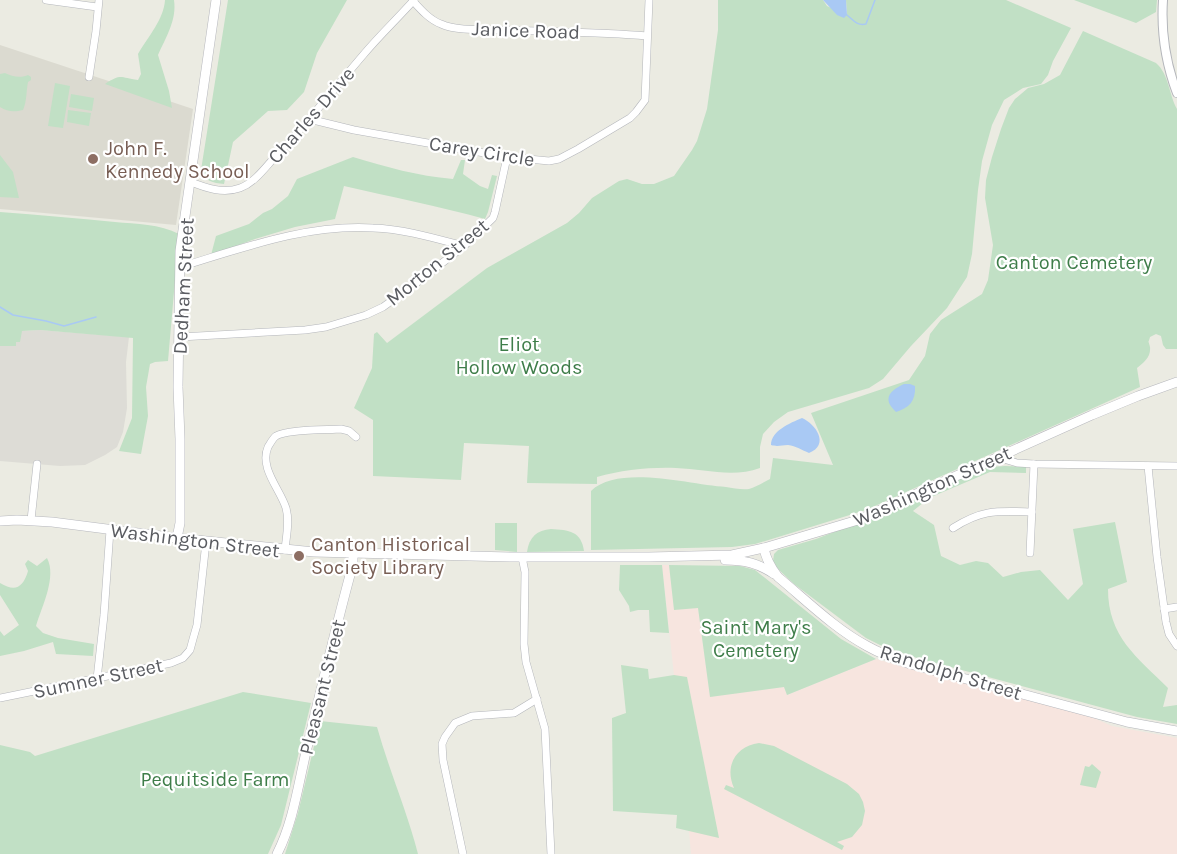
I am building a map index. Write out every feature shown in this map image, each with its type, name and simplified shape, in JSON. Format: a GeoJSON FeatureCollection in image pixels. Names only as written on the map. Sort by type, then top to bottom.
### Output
{"type":"FeatureCollection","features":[{"type":"Feature","properties":{"kind":"main road","name":"Dedham Street"},"geometry":{"type":"LineString","coordinates":[[177,538],[180,523],[178,387],[180,267],[185,216],[216,0]]}},
{"type":"Feature","properties":{"kind":"main road","name":"Washington Street"},"geometry":{"type":"LineString","coordinates":[[0,521],[31,520],[206,542],[314,552],[522,557],[717,556],[760,549],[858,520],[1138,396],[1177,382]]}},
{"type":"Feature","properties":{"kind":"main road"},"geometry":{"type":"LineString","coordinates":[[760,549],[759,560],[768,570]]}},
{"type":"Feature","properties":{"kind":"main road","name":"Randolph Street"},"geometry":{"type":"LineString","coordinates":[[760,549],[778,577],[848,634],[886,655],[910,664],[1117,719],[1177,731]]}},
{"type":"Feature","properties":{"kind":"main road","name":"Pleasant Street"},"geometry":{"type":"LineString","coordinates":[[277,854],[292,813],[353,553]]}},
{"type":"Feature","properties":{"kind":"main road","name":"Washington Street"},"geometry":{"type":"LineString","coordinates":[[678,556],[688,559],[739,560],[755,564],[778,577]]}},
{"type":"Feature","properties":{"kind":"street"},"geometry":{"type":"LineString","coordinates":[[46,0],[98,3],[89,77]]}},
{"type":"Feature","properties":{"kind":"street","name":"Carey Circle"},"geometry":{"type":"LineString","coordinates":[[309,119],[354,130],[507,157],[549,161],[559,159],[630,118],[645,100],[649,0]]}},
{"type":"Feature","properties":{"kind":"street"},"geometry":{"type":"LineString","coordinates":[[1163,0],[1165,50],[1177,93]]}},
{"type":"Feature","properties":{"kind":"street","name":"Charles Drive"},"geometry":{"type":"LineString","coordinates":[[191,182],[216,190],[239,188],[249,183],[309,119],[369,47],[413,1]]}},
{"type":"Feature","properties":{"kind":"street","name":"Janice Road"},"geometry":{"type":"LineString","coordinates":[[413,1],[429,17],[447,26],[468,29],[647,36]]}},
{"type":"Feature","properties":{"kind":"street","name":"Morton Street"},"geometry":{"type":"LineString","coordinates":[[180,337],[326,327],[366,315],[393,301],[464,246],[493,218],[507,157]]}},
{"type":"Feature","properties":{"kind":"street"},"geometry":{"type":"LineString","coordinates":[[180,267],[283,236],[322,229],[396,230],[464,246]]}},
{"type":"Feature","properties":{"kind":"street"},"geometry":{"type":"LineString","coordinates":[[285,550],[288,524],[285,508],[265,460],[270,443],[275,436],[287,432],[341,429],[350,431],[356,437]]}},
{"type":"Feature","properties":{"kind":"street"},"geometry":{"type":"LineString","coordinates":[[997,457],[1017,463],[1034,464],[1177,466]]}},
{"type":"Feature","properties":{"kind":"street"},"geometry":{"type":"LineString","coordinates":[[31,520],[37,464]]}},
{"type":"Feature","properties":{"kind":"street"},"geometry":{"type":"LineString","coordinates":[[1030,553],[1034,464]]}},
{"type":"Feature","properties":{"kind":"street"},"geometry":{"type":"LineString","coordinates":[[1148,466],[1164,609],[1169,634],[1177,646]]}},
{"type":"Feature","properties":{"kind":"street"},"geometry":{"type":"LineString","coordinates":[[953,528],[978,514],[1032,512]]}},
{"type":"Feature","properties":{"kind":"street"},"geometry":{"type":"LineString","coordinates":[[97,679],[110,530]]}},
{"type":"Feature","properties":{"kind":"street","name":"Sumner Street"},"geometry":{"type":"LineString","coordinates":[[0,698],[171,663],[183,658],[190,650],[197,625],[206,542]]}},
{"type":"Feature","properties":{"kind":"street"},"geometry":{"type":"LineString","coordinates":[[522,557],[525,572],[524,644],[526,662],[545,729],[551,854]]}},
{"type":"Feature","properties":{"kind":"street"},"geometry":{"type":"LineString","coordinates":[[1164,609],[1177,607]]}},
{"type":"Feature","properties":{"kind":"street"},"geometry":{"type":"LineString","coordinates":[[463,854],[444,760],[442,744],[445,737],[455,723],[464,719],[472,716],[514,713],[537,699]]}},
{"type":"Feature","properties":{"kind":"shaded area","name":"John F. Kennedy School"},"geometry":{"type":"Polygon","coordinates":[[[0,45],[193,109],[176,225],[0,209],[0,45]]]}},
{"type":"Feature","properties":{"kind":"shaded area"},"geometry":{"type":"Polygon","coordinates":[[[40,330],[129,337],[126,362],[127,408],[123,432],[117,447],[85,465],[60,466],[0,461],[0,346],[16,346],[16,341],[22,331],[40,330]]]}},
{"type":"Feature","properties":{"kind":"shaded area"},"geometry":{"type":"Polygon","coordinates":[[[662,565],[669,565],[674,609],[698,608],[710,696],[784,687],[787,695],[876,659],[1094,718],[1112,726],[1177,738],[1177,854],[691,854],[662,565]]]}},
{"type":"Feature","properties":{"kind":"green space"},"geometry":{"type":"Polygon","coordinates":[[[165,0],[174,0],[175,7],[170,28],[158,55],[172,108],[105,84],[118,77],[138,80],[141,74],[138,54],[159,21],[165,0]]]}},
{"type":"Feature","properties":{"kind":"green space"},"geometry":{"type":"Polygon","coordinates":[[[228,0],[347,0],[317,53],[304,92],[287,110],[268,111],[233,142],[224,184],[210,181],[204,177],[201,170],[228,0]]]}},
{"type":"Feature","properties":{"kind":"green space","name":"Eliot Hollow Woods"},"geometry":{"type":"Polygon","coordinates":[[[718,0],[823,0],[827,6],[847,15],[846,0],[1006,0],[1071,28],[1048,75],[1041,84],[1023,88],[1004,100],[992,125],[982,161],[972,254],[967,277],[947,308],[883,379],[869,388],[788,412],[774,422],[763,434],[760,447],[760,468],[750,471],[729,473],[676,468],[646,469],[616,472],[597,477],[597,484],[527,483],[529,446],[464,443],[461,480],[373,476],[373,420],[354,408],[372,368],[374,334],[377,332],[387,343],[487,268],[567,223],[592,198],[619,181],[627,179],[642,184],[654,184],[674,176],[697,141],[707,109],[718,30],[718,0]]]}},
{"type":"Feature","properties":{"kind":"green space"},"geometry":{"type":"Polygon","coordinates":[[[1074,0],[1157,0],[1156,12],[1136,23],[1074,0]]]}},
{"type":"Feature","properties":{"kind":"green space","name":"Canton Cemetery"},"geometry":{"type":"Polygon","coordinates":[[[1083,31],[1156,63],[1164,73],[1177,109],[1177,349],[1166,349],[1161,336],[1156,334],[1150,337],[1149,354],[1137,368],[1140,387],[866,510],[755,544],[732,547],[591,550],[591,491],[603,483],[637,477],[749,489],[770,479],[773,458],[833,465],[811,413],[909,380],[925,356],[930,334],[941,320],[982,294],[988,280],[993,245],[985,198],[986,180],[1009,108],[1015,99],[1028,88],[1044,84],[1060,75],[1083,31]]]}},
{"type":"Feature","properties":{"kind":"green space"},"geometry":{"type":"Polygon","coordinates":[[[0,74],[31,77],[23,110],[11,111],[0,107],[0,74]]]}},
{"type":"Feature","properties":{"kind":"green space"},"geometry":{"type":"Polygon","coordinates":[[[55,83],[70,86],[63,128],[48,126],[55,83]]]}},
{"type":"Feature","properties":{"kind":"green space"},"geometry":{"type":"Polygon","coordinates":[[[71,94],[94,98],[92,111],[69,107],[71,94]]]}},
{"type":"Feature","properties":{"kind":"green space"},"geometry":{"type":"Polygon","coordinates":[[[68,110],[91,113],[89,126],[67,122],[68,110]]]}},
{"type":"Feature","properties":{"kind":"green space"},"geometry":{"type":"Polygon","coordinates":[[[0,155],[13,172],[19,198],[0,197],[0,155]]]}},
{"type":"Feature","properties":{"kind":"green space"},"geometry":{"type":"Polygon","coordinates":[[[353,157],[390,168],[453,179],[461,160],[465,160],[463,174],[480,186],[488,189],[492,175],[497,176],[485,219],[344,186],[335,219],[295,227],[211,255],[216,236],[249,224],[272,209],[288,196],[297,179],[353,157]]]}},
{"type":"Feature","properties":{"kind":"green space"},"geometry":{"type":"Polygon","coordinates":[[[0,212],[148,225],[179,234],[168,361],[150,364],[146,387],[148,416],[141,454],[119,451],[132,418],[133,338],[40,330],[22,331],[20,342],[16,342],[16,346],[0,346],[0,212]]]}},
{"type":"Feature","properties":{"kind":"green space"},"geometry":{"type":"Polygon","coordinates":[[[1005,466],[1026,467],[1026,473],[990,472],[929,498],[913,511],[934,525],[941,556],[960,565],[976,561],[988,563],[1003,577],[1040,570],[1068,600],[1083,584],[1073,529],[1115,522],[1127,582],[1108,589],[1113,620],[1126,645],[1168,688],[1163,707],[1177,705],[1177,724],[1137,717],[917,658],[880,645],[866,638],[794,584],[773,561],[774,554],[778,550],[816,539],[907,504],[977,471],[1005,466]]]}},
{"type":"Feature","properties":{"kind":"green space"},"geometry":{"type":"Polygon","coordinates":[[[495,523],[517,523],[517,552],[495,550],[495,523]]]}},
{"type":"Feature","properties":{"kind":"green space"},"geometry":{"type":"Polygon","coordinates":[[[551,529],[573,533],[580,539],[584,551],[527,552],[534,535],[551,529]]]}},
{"type":"Feature","properties":{"kind":"green space"},"geometry":{"type":"Polygon","coordinates":[[[47,558],[50,566],[49,583],[36,626],[43,633],[58,638],[94,644],[93,656],[56,654],[53,642],[0,656],[0,631],[4,636],[19,625],[0,595],[0,583],[14,588],[18,587],[26,577],[28,571],[25,564],[28,560],[37,566],[47,558]]]}},
{"type":"Feature","properties":{"kind":"green space"},"geometry":{"type":"Polygon","coordinates":[[[620,565],[662,565],[669,633],[650,632],[649,610],[630,612],[619,590],[620,565]]]}},
{"type":"Feature","properties":{"kind":"green space","name":"Saint Mary's Cemetery"},"geometry":{"type":"Polygon","coordinates":[[[669,565],[740,566],[755,570],[841,639],[876,659],[787,695],[784,687],[710,697],[698,608],[674,610],[669,565]]]}},
{"type":"Feature","properties":{"kind":"green space"},"geometry":{"type":"Polygon","coordinates":[[[621,665],[648,669],[649,679],[674,675],[687,677],[719,838],[676,828],[677,815],[613,811],[612,718],[626,713],[621,665]]]}},
{"type":"Feature","properties":{"kind":"green space","name":"Pequitside Farm"},"geometry":{"type":"Polygon","coordinates":[[[243,692],[311,703],[281,825],[268,854],[0,854],[0,745],[30,752],[35,756],[243,692]]]}},
{"type":"Feature","properties":{"kind":"green space"},"geometry":{"type":"Polygon","coordinates":[[[320,721],[377,727],[418,854],[285,854],[298,813],[320,721]]]}},
{"type":"Feature","properties":{"kind":"green space"},"geometry":{"type":"Polygon","coordinates":[[[759,743],[774,746],[847,784],[859,794],[865,811],[862,825],[852,837],[837,842],[844,846],[842,850],[724,789],[726,785],[734,788],[730,772],[734,758],[744,748],[759,743]]]}},
{"type":"Feature","properties":{"kind":"green space"},"geometry":{"type":"Polygon","coordinates":[[[1092,764],[1101,772],[1096,788],[1080,785],[1085,766],[1089,767],[1092,764]]]}},
{"type":"Feature","properties":{"kind":"water"},"geometry":{"type":"Polygon","coordinates":[[[823,0],[846,0],[847,15],[844,18],[837,15],[823,0]]]}},
{"type":"Feature","properties":{"kind":"water"},"geometry":{"type":"Polygon","coordinates":[[[904,384],[915,386],[913,400],[908,406],[896,412],[888,399],[894,390],[904,384]]]}},
{"type":"Feature","properties":{"kind":"water"},"geometry":{"type":"Polygon","coordinates":[[[802,418],[812,425],[819,435],[819,445],[815,449],[809,453],[788,445],[771,445],[778,432],[802,418]]]}},
{"type":"Feature","properties":{"kind":"waterway"},"geometry":{"type":"LineString","coordinates":[[847,15],[853,21],[866,24],[875,0]]}},
{"type":"Feature","properties":{"kind":"waterway"},"geometry":{"type":"LineString","coordinates":[[0,307],[13,315],[64,326],[96,317]]}},
{"type":"Feature","properties":{"kind":"place","name":"John F. Kennedy School"},"geometry":{"type":"Point","coordinates":[93,159]}},
{"type":"Feature","properties":{"kind":"place","name":"Canton Historical Society Library"},"geometry":{"type":"Point","coordinates":[299,556]}}]}
